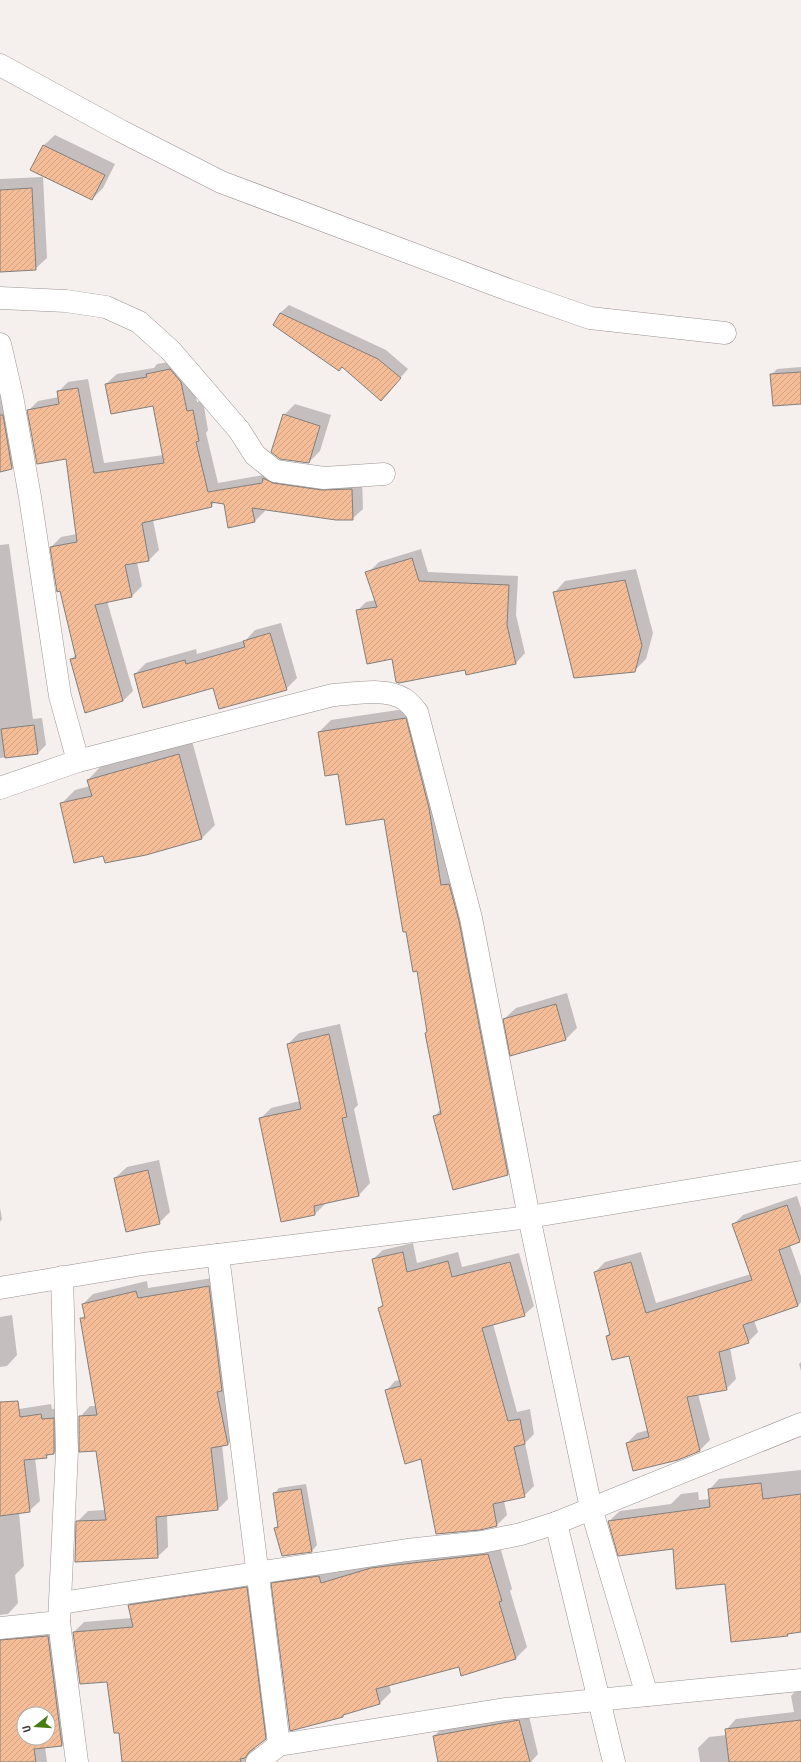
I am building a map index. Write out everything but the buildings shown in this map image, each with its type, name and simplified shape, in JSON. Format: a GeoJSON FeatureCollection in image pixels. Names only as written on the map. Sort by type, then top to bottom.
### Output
{"type":"FeatureCollection","features":[{"type":"Feature","properties":{"kind":"street"},"geometry":{"type":"LineString","coordinates":[[0,65],[121,131],[221,182],[509,290],[590,318],[725,333]]}},
{"type":"Feature","properties":{"kind":"street"},"geometry":{"type":"LineString","coordinates":[[0,298],[66,301],[106,307],[139,322],[171,351],[239,430],[255,455],[275,471],[324,478],[384,474]]}},
{"type":"Feature","properties":{"kind":"street"},"geometry":{"type":"LineString","coordinates":[[0,344],[12,396],[23,458],[60,696],[78,761]]}},
{"type":"Feature","properties":{"kind":"street"},"geometry":{"type":"LineString","coordinates":[[0,788],[78,761],[333,695],[373,693],[391,694],[403,698],[417,712],[471,918],[529,1217],[591,1508],[647,1695]]}},
{"type":"Feature","properties":{"kind":"street"},"geometry":{"type":"LineString","coordinates":[[0,1288],[143,1264],[529,1217],[801,1172]]}},
{"type":"Feature","properties":{"kind":"street"},"geometry":{"type":"LineString","coordinates":[[218,1255],[256,1574],[279,1745]]}},
{"type":"Feature","properties":{"kind":"street"},"geometry":{"type":"LineString","coordinates":[[62,1278],[67,1451],[60,1613],[77,1762]]}},
{"type":"Feature","properties":{"kind":"street"},"geometry":{"type":"LineString","coordinates":[[0,1628],[60,1613],[256,1574],[407,1550],[482,1542],[521,1534],[556,1523],[801,1424]]}},
{"type":"Feature","properties":{"kind":"street"},"geometry":{"type":"LineString","coordinates":[[556,1523],[614,1762]]}},
{"type":"Feature","properties":{"kind":"street"},"geometry":{"type":"LineString","coordinates":[[257,1762],[279,1745],[505,1709],[801,1680]]}}]}
